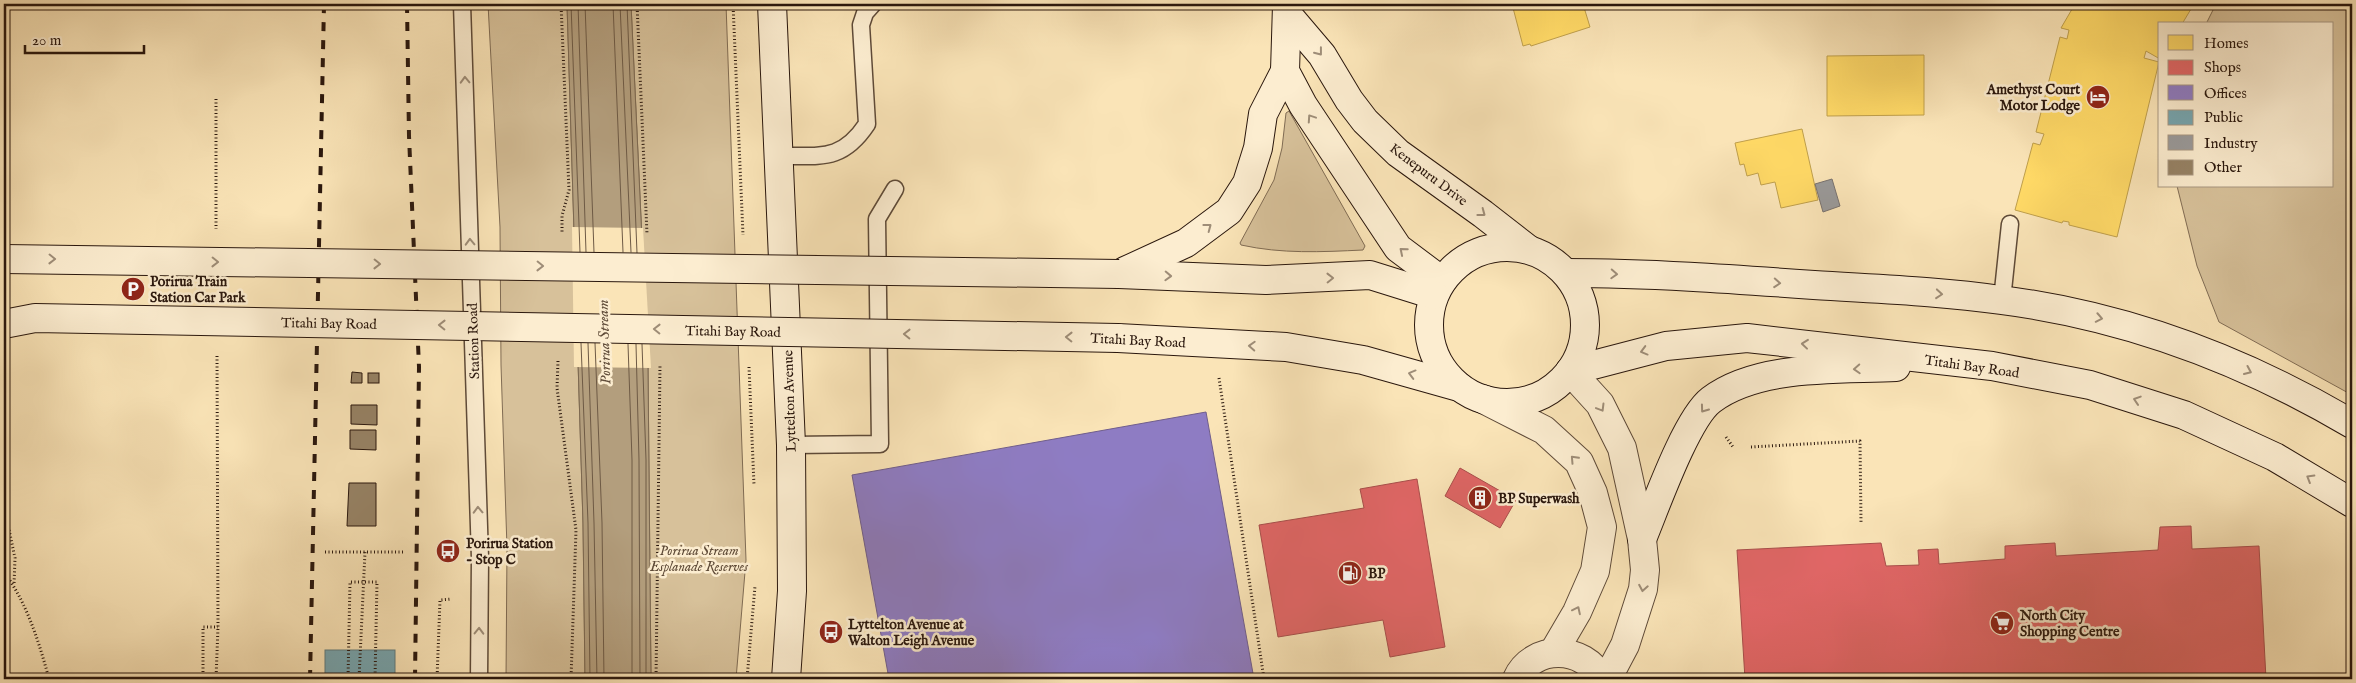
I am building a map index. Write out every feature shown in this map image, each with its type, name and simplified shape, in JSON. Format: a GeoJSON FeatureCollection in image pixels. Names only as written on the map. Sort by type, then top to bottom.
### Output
{"type":"FeatureCollection","features":[{"type":"Feature","properties":{"kind":"main road","name":"Lyttelton Avenue"},"geometry":{"type":"LineString","coordinates":[[772,4],[791,445],[792,591],[786,679]]}},
{"type":"Feature","properties":{"kind":"main road","name":"Kenepuru Drive"},"geometry":{"type":"LineString","coordinates":[[1285,71],[1287,9]]}},
{"type":"Feature","properties":{"kind":"main road","name":"Kenepuru Drive"},"geometry":{"type":"LineString","coordinates":[[1287,9],[1322,55],[1349,100],[1372,128],[1398,153],[1528,249]]}},
{"type":"Feature","properties":{"kind":"main road"},"geometry":{"type":"LineString","coordinates":[[1119,274],[1186,243],[1229,211],[1247,183],[1258,148],[1263,114],[1285,71]]}},
{"type":"Feature","properties":{"kind":"main road"},"geometry":{"type":"LineString","coordinates":[[1285,71],[1303,105],[1398,248],[1438,288]]}},
{"type":"Feature","properties":{"kind":"main road"},"geometry":{"type":"LineString","coordinates":[[1484,400],[1507,402],[1531,399],[1553,388],[1570,371],[1580,353],[1585,332],[1584,311],[1577,291],[1566,273],[1548,258],[1528,249],[1504,246],[1480,251],[1459,263],[1438,288],[1429,314],[1429,335],[1434,355],[1445,372],[1459,387],[1484,400],[1544,430],[1579,462],[1593,493],[1602,527],[1594,571],[1577,612],[1553,653]]}},
{"type":"Feature","properties":{"kind":"main road"},"geometry":{"type":"LineString","coordinates":[[4,259],[1119,274],[1266,280],[1370,276],[1438,288]]}},
{"type":"Feature","properties":{"kind":"main road"},"geometry":{"type":"LineString","coordinates":[[1566,273],[1610,273],[1751,281],[2002,300],[2106,320],[2204,350],[2306,397],[2352,424]]}},
{"type":"Feature","properties":{"kind":"main road","name":"Titahi Bay Road"},"geometry":{"type":"LineString","coordinates":[[4,324],[35,318],[1118,338],[1286,348],[1363,360],[1459,387]]}},
{"type":"Feature","properties":{"kind":"main road","name":"Titahi Bay Road"},"geometry":{"type":"LineString","coordinates":[[1570,371],[1666,346],[1747,338],[1854,349],[1958,364],[1992,366],[2090,385],[2184,415],[2275,457],[2352,503]]}},
{"type":"Feature","properties":{"kind":"main road"},"geometry":{"type":"LineString","coordinates":[[1642,539],[1690,427],[1710,401],[1746,382],[1790,373],[1958,364]]}},
{"type":"Feature","properties":{"kind":"main road"},"geometry":{"type":"LineString","coordinates":[[1570,371],[1600,404],[1622,448],[1642,539],[1645,570],[1643,589],[1626,645],[1607,679]]}},
{"type":"Feature","properties":{"kind":"main road"},"geometry":{"type":"LineString","coordinates":[[1517,679],[1528,664],[1540,656],[1553,653],[1566,653],[1579,657],[1590,664],[1601,679]]}},
{"type":"Feature","properties":{"kind":"lane","name":"Station Road"},"geometry":{"type":"LineString","coordinates":[[462,4],[480,558],[479,679]]}},
{"type":"Feature","properties":{"kind":"lane"},"geometry":{"type":"LineString","coordinates":[[778,156],[836,153],[847,148],[859,137],[867,124],[861,25],[865,13],[873,4]]}},
{"type":"Feature","properties":{"kind":"lane"},"geometry":{"type":"LineString","coordinates":[[791,445],[880,444],[877,219],[895,189]]}},
{"type":"Feature","properties":{"kind":"lane"},"geometry":{"type":"LineString","coordinates":[[2002,300],[2010,224]]}},
{"type":"Feature","properties":{"kind":"path"},"geometry":{"type":"LineString","coordinates":[[216,99],[216,239]]}},
{"type":"Feature","properties":{"kind":"path"},"geometry":{"type":"LineString","coordinates":[[216,679],[218,627],[217,348]]}},
{"type":"Feature","properties":{"kind":"path"},"geometry":{"type":"LineString","coordinates":[[1218,374],[1264,679]]}},
{"type":"Feature","properties":{"kind":"path"},"geometry":{"type":"LineString","coordinates":[[1752,447],[1860,442],[1861,522]]}},
{"type":"Feature","properties":{"kind":"path"},"geometry":{"type":"LineString","coordinates":[[4,506],[15,558],[14,586]]}},
{"type":"Feature","properties":{"kind":"path"},"geometry":{"type":"LineString","coordinates":[[325,552],[406,552]]}},
{"type":"Feature","properties":{"kind":"path"},"geometry":{"type":"LineString","coordinates":[[359,679],[365,552]]}},
{"type":"Feature","properties":{"kind":"path"},"geometry":{"type":"LineString","coordinates":[[4,572],[14,586],[40,646],[49,679]]}},
{"type":"Feature","properties":{"kind":"path"},"geometry":{"type":"LineString","coordinates":[[348,679],[350,582],[377,582],[375,679]]}},
{"type":"Feature","properties":{"kind":"path"},"geometry":{"type":"LineString","coordinates":[[437,679],[440,600],[451,599]]}},
{"type":"Feature","properties":{"kind":"path"},"geometry":{"type":"LineString","coordinates":[[203,679],[203,627],[218,627]]}},
{"type":"Feature","properties":{"kind":"green space"},"geometry":{"type":"Polygon","coordinates":[[[488,4],[567,4],[583,523],[585,679],[506,679],[507,548],[501,365],[500,227],[488,4]]]}},
{"type":"Feature","properties":{"kind":"green space","name":"Porirua Stream Esplanade Reserves"},"geometry":{"type":"Polygon","coordinates":[[[631,4],[726,4],[746,560],[736,679],[651,679],[648,368],[631,4]]]}},
{"type":"Feature","properties":{"kind":"green space"},"geometry":{"type":"Polygon","coordinates":[[[2216,4],[2352,4],[2352,395],[2219,322],[2197,266],[2178,188],[2334,188],[2334,22],[2207,22],[2216,4]]]}},
{"type":"Feature","properties":{"kind":"green space"},"geometry":{"type":"Polygon","coordinates":[[[1289,111],[1365,246],[1363,250],[1287,251],[1241,245],[1240,243],[1274,180],[1282,148],[1286,113],[1289,111]]]}},
{"type":"Feature","properties":{"kind":"water","name":"Porirua Stream"},"geometry":{"type":"Polygon","coordinates":[[[567,4],[631,4],[648,368],[651,679],[585,679],[583,523],[567,4]]]}},
{"type":"Feature","properties":{"kind":"pier"},"geometry":{"type":"Polygon","coordinates":[[[572,227],[643,228],[651,368],[574,367],[572,227]]]}},
{"type":"Feature","properties":{"kind":"building: Homes"},"geometry":{"type":"Polygon","coordinates":[[[1512,4],[1583,4],[1590,27],[1531,46],[1530,44],[1523,46],[1512,4]]]}},
{"type":"Feature","properties":{"kind":"building: Homes","name":"Amethyst Court Motor Lodge"},"geometry":{"type":"Polygon","coordinates":[[[2075,4],[2194,4],[2183,22],[2158,22],[2158,58],[2146,51],[2144,58],[2158,62],[2158,66],[2117,237],[2069,225],[2069,222],[2063,221],[2062,223],[2015,210],[2033,143],[2040,145],[2044,134],[2036,132],[2060,37],[2067,39],[2069,30],[2061,28],[2075,4]]]}},
{"type":"Feature","properties":{"kind":"building: Homes"},"geometry":{"type":"Polygon","coordinates":[[[1924,55],[1924,115],[1827,116],[1827,56],[1924,55]]]}},
{"type":"Feature","properties":{"kind":"building: Homes"},"geometry":{"type":"Polygon","coordinates":[[[1802,129],[1818,200],[1781,208],[1775,182],[1761,185],[1758,173],[1747,176],[1744,164],[1740,165],[1735,143],[1802,129]]]}},
{"type":"Feature","properties":{"kind":"building: Shops","name":"BP Superwash"},"geometry":{"type":"Polygon","coordinates":[[[1460,468],[1516,500],[1500,528],[1445,496],[1460,468]]]}},
{"type":"Feature","properties":{"kind":"building: Shops","name":"BP"},"geometry":{"type":"Polygon","coordinates":[[[1417,479],[1445,647],[1390,657],[1383,620],[1278,637],[1259,525],[1364,508],[1360,489],[1417,479]]]}},
{"type":"Feature","properties":{"kind":"building: Shops","name":"North City Shopping Centre"},"geometry":{"type":"Polygon","coordinates":[[[2191,526],[2192,549],[2259,546],[2266,679],[1745,679],[1737,550],[1881,543],[1886,566],[1919,565],[1918,550],[1938,549],[1939,564],[2005,559],[2005,546],[2055,543],[2056,556],[2158,550],[2160,527],[2191,526]]]}},
{"type":"Feature","properties":{"kind":"building: Offices"},"geometry":{"type":"Polygon","coordinates":[[[1206,412],[1254,679],[889,679],[852,475],[1206,412]]]}},
{"type":"Feature","properties":{"kind":"building: Public"},"geometry":{"type":"Polygon","coordinates":[[[325,650],[395,650],[395,679],[325,679],[325,650]]]}},
{"type":"Feature","properties":{"kind":"building: Industry"},"geometry":{"type":"Polygon","coordinates":[[[1832,179],[1840,206],[1823,212],[1815,184],[1832,179]]]}},
{"type":"Feature","properties":{"kind":"building: Other"},"geometry":{"type":"Polygon","coordinates":[[[352,372],[362,373],[362,383],[351,383],[352,372]]]}},
{"type":"Feature","properties":{"kind":"building: Other"},"geometry":{"type":"Polygon","coordinates":[[[368,373],[379,373],[379,383],[368,383],[368,373]]]}},
{"type":"Feature","properties":{"kind":"building: Other"},"geometry":{"type":"Polygon","coordinates":[[[351,405],[377,405],[377,425],[351,424],[351,405]]]}},
{"type":"Feature","properties":{"kind":"building: Other"},"geometry":{"type":"Polygon","coordinates":[[[350,430],[376,430],[376,450],[350,449],[350,430]]]}},
{"type":"Feature","properties":{"kind":"building: Other"},"geometry":{"type":"Polygon","coordinates":[[[349,483],[376,483],[376,526],[347,526],[349,483]]]}},
{"type":"Feature","properties":{"kind":"railway"},"geometry":{"type":"LineString","coordinates":[[310,679],[324,4]]}},
{"type":"Feature","properties":{"kind":"railway"},"geometry":{"type":"LineString","coordinates":[[407,4],[409,136],[419,367],[415,679]]}},
{"type":"Feature","properties":{"kind":"place","name":"Amethyst Court Motor Lodge"},"geometry":{"type":"Point","coordinates":[2098,97]}},
{"type":"Feature","properties":{"kind":"place","name":"Porirua Train Station Car Park"},"geometry":{"type":"Point","coordinates":[133,289]}},
{"type":"Feature","properties":{"kind":"place","name":"BP Superwash"},"geometry":{"type":"Point","coordinates":[1480,498]}},
{"type":"Feature","properties":{"kind":"place","name":"Porirua Station - Stop C"},"geometry":{"type":"Point","coordinates":[448,551]}},
{"type":"Feature","properties":{"kind":"place","name":"BP"},"geometry":{"type":"Point","coordinates":[1350,573]}},
{"type":"Feature","properties":{"kind":"place","name":"North City Shopping Centre"},"geometry":{"type":"Point","coordinates":[2002,623]}},
{"type":"Feature","properties":{"kind":"place","name":"Lyttelton Avenue at Walton Leigh Avenue"},"geometry":{"type":"Point","coordinates":[831,632]}}]}
